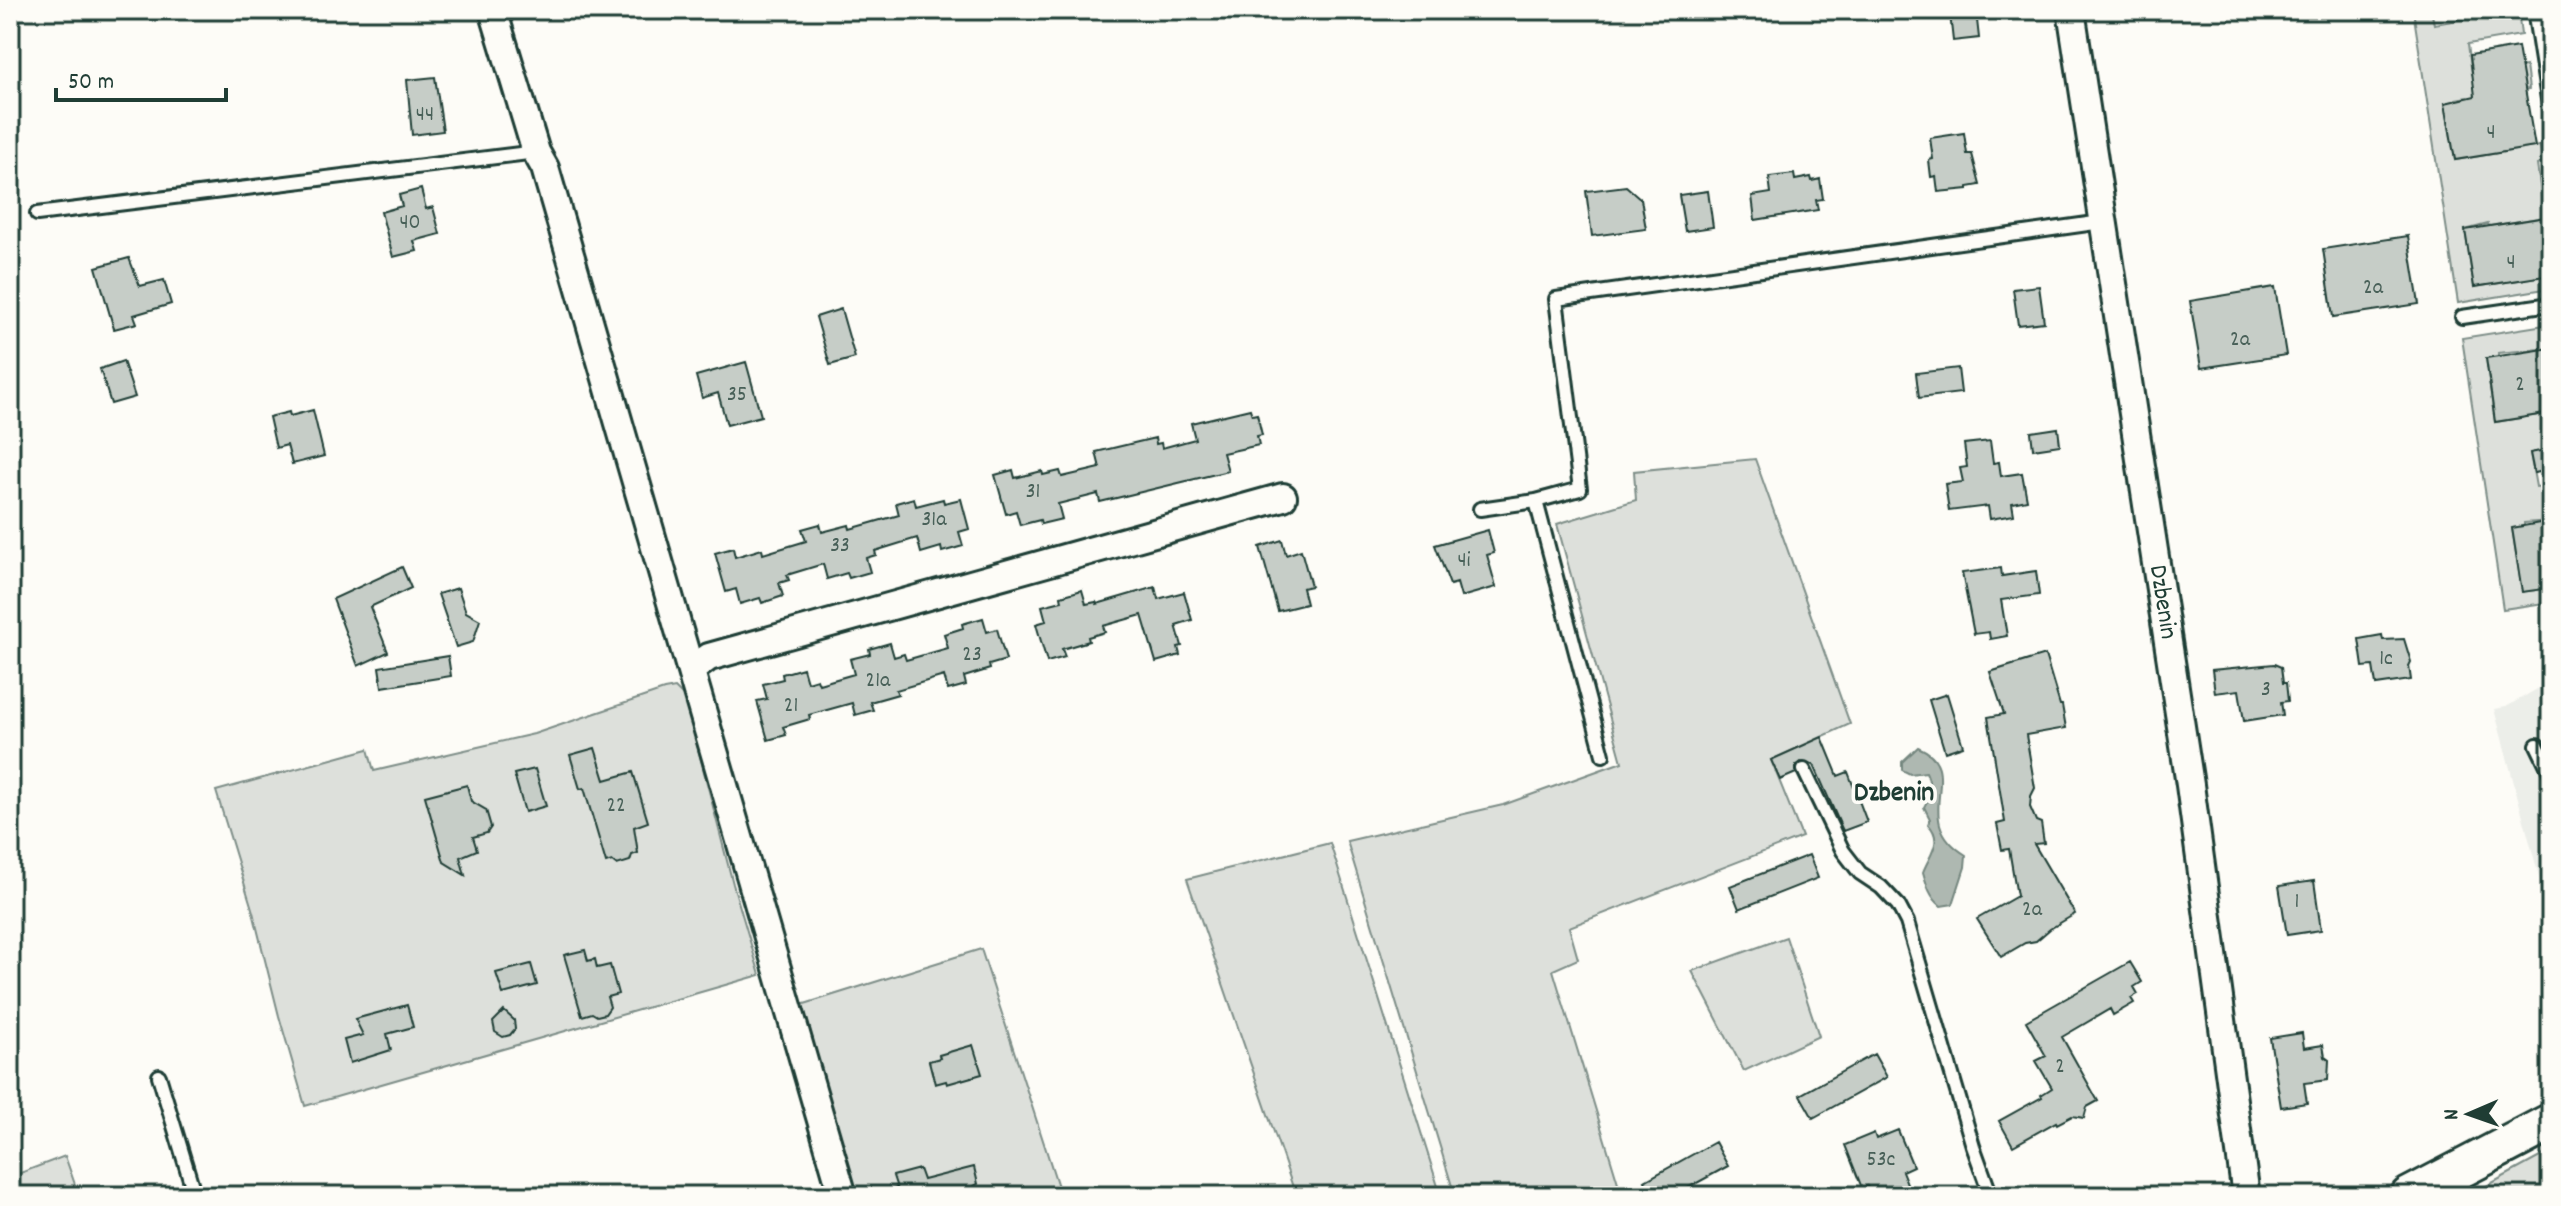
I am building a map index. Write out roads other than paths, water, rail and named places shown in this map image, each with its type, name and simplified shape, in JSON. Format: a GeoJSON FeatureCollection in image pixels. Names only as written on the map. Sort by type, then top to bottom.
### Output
{"type":"FeatureCollection","features":[{"type":"Feature","properties":{"kind":"street"},"geometry":{"type":"LineString","coordinates":[[493,10],[536,152],[545,168],[843,1196]]}},
{"type":"Feature","properties":{"kind":"street","name":"Dzbenin"},"geometry":{"type":"LineString","coordinates":[[2071,10],[2190,785],[2246,1196]]}},
{"type":"Feature","properties":{"kind":"street"},"geometry":{"type":"LineString","coordinates":[[691,670],[709,657],[1283,497]]}},
{"type":"Feature","properties":{"kind":"street"},"geometry":{"type":"LineString","coordinates":[[2409,1196],[2551,1122]]}},
{"type":"Feature","properties":{"kind":"lane"},"geometry":{"type":"LineString","coordinates":[[2534,10],[2551,118]]}},
{"type":"Feature","properties":{"kind":"lane"},"geometry":{"type":"LineString","coordinates":[[37,214],[536,152]]}},
{"type":"Feature","properties":{"kind":"lane"},"geometry":{"type":"LineString","coordinates":[[1480,509],[1536,501],[1580,489],[1556,299],[2102,222]]}},
{"type":"Feature","properties":{"kind":"lane"},"geometry":{"type":"LineString","coordinates":[[2462,317],[2551,304]]}},
{"type":"Feature","properties":{"kind":"lane"},"geometry":{"type":"LineString","coordinates":[[1536,501],[1603,755]]}},
{"type":"Feature","properties":{"kind":"lane"},"geometry":{"type":"LineString","coordinates":[[2537,745],[2551,774]]}},
{"type":"Feature","properties":{"kind":"lane"},"geometry":{"type":"LineString","coordinates":[[1804,770],[1843,851],[1860,873],[1881,887],[1898,905],[1907,922],[1973,1146],[1991,1196]]}},
{"type":"Feature","properties":{"kind":"lane"},"geometry":{"type":"LineString","coordinates":[[159,1076],[195,1196]]}},
{"type":"Feature","properties":{"kind":"district","name":"Dzbenin"},"geometry":{"type":"Point","coordinates":[1894,795]}}]}
